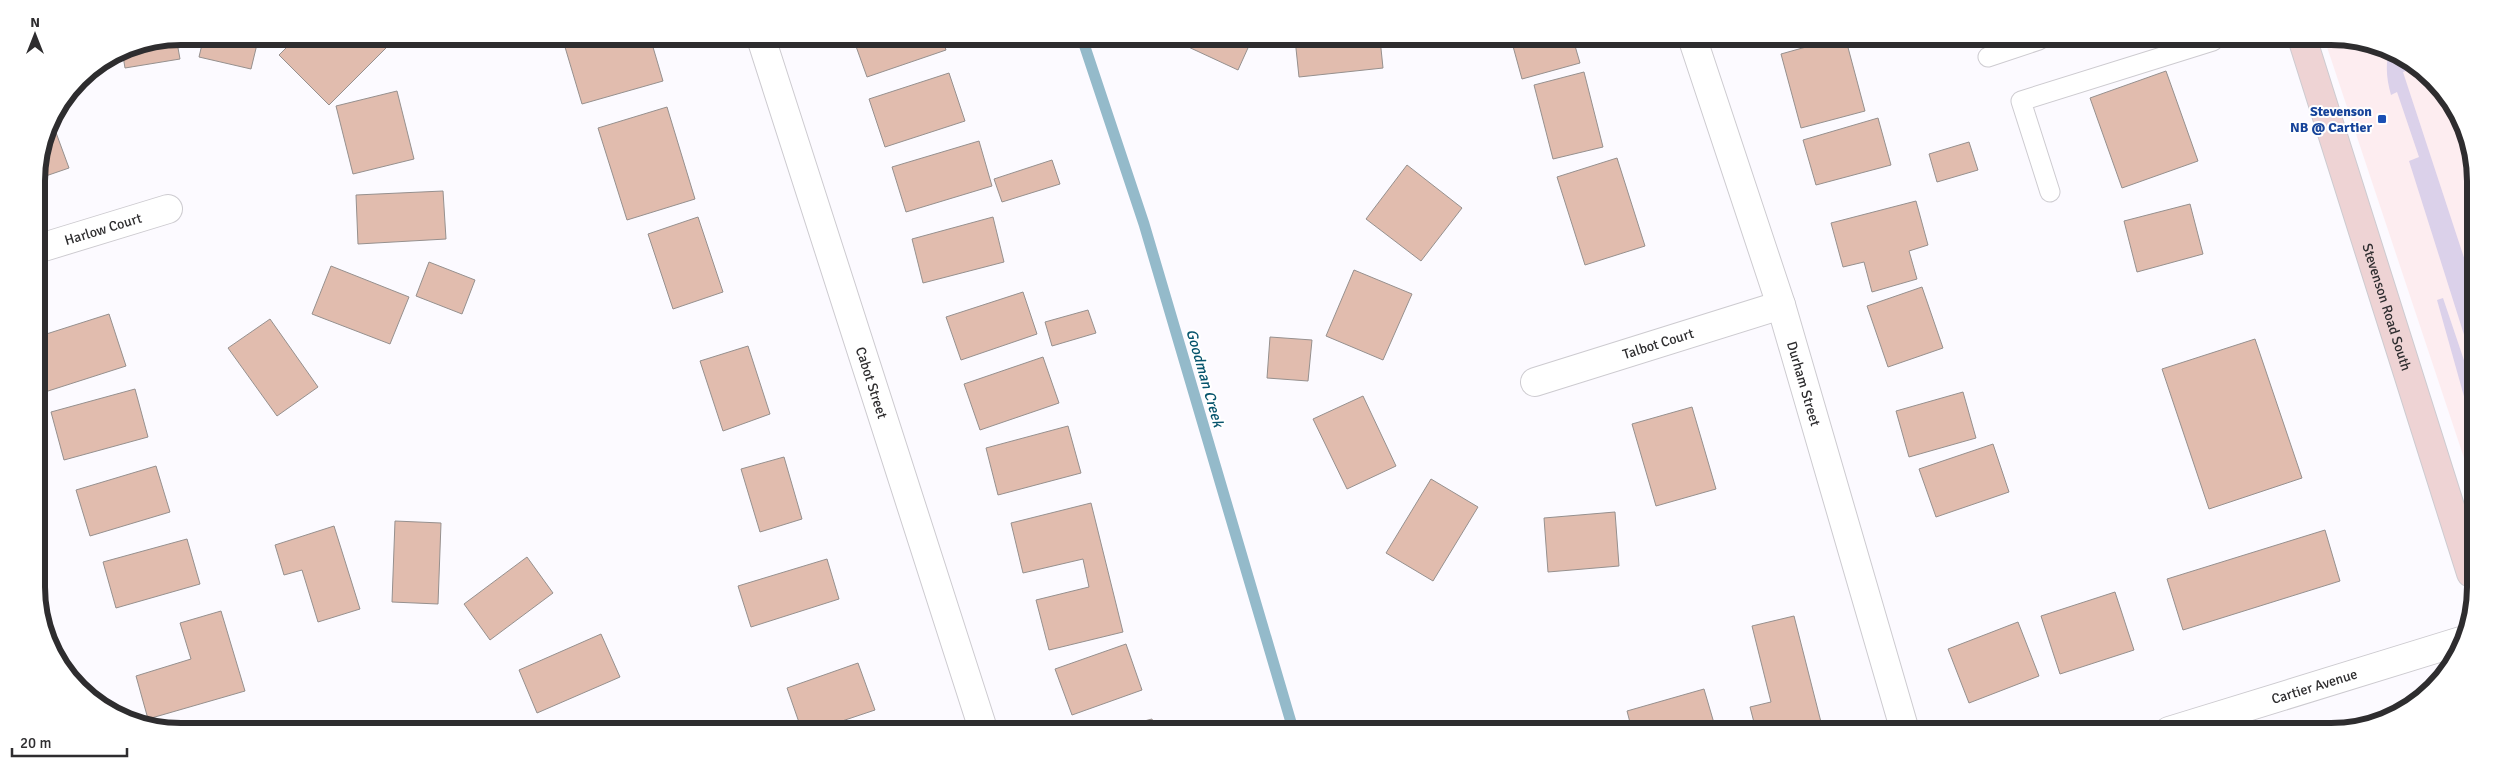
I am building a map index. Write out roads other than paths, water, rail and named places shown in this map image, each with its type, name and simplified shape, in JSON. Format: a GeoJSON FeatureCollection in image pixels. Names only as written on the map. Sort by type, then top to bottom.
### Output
{"type":"FeatureCollection","features":[{"type":"Feature","properties":{"kind":"main road","name":"Stevenson Road South"},"geometry":{"type":"LineString","coordinates":[[2304,45],[2467,560]]}},
{"type":"Feature","properties":{"kind":"street","name":"Cabot Street"},"geometry":{"type":"LineString","coordinates":[[763,45],[980,723]]}},
{"type":"Feature","properties":{"kind":"street","name":"Durham Street"},"geometry":{"type":"LineString","coordinates":[[1695,45],[1781,304],[1903,723]]}},
{"type":"Feature","properties":{"kind":"street","name":"Harlow Court"},"geometry":{"type":"LineString","coordinates":[[45,247],[168,209]]}},
{"type":"Feature","properties":{"kind":"street","name":"Talbot Court"},"geometry":{"type":"LineString","coordinates":[[1535,382],[1781,304]]}},
{"type":"Feature","properties":{"kind":"street","name":"Cartier Avenue"},"geometry":{"type":"LineString","coordinates":[[2222,723],[2455,643]]}},
{"type":"Feature","properties":{"kind":"lane"},"geometry":{"type":"LineString","coordinates":[[1988,57],[2024,45]]}},
{"type":"Feature","properties":{"kind":"lane"},"geometry":{"type":"LineString","coordinates":[[2050,192],[2020,101],[2200,45]]}},
{"type":"Feature","properties":{"kind":"waterway","name":"Goodman Creek"},"geometry":{"type":"LineString","coordinates":[[1084,45],[1144,224],[1291,723]]}},
{"type":"Feature","properties":{"kind":"place","name":"Stevenson NB @ Cartier"},"geometry":{"type":"Point","coordinates":[2382,119]}}]}
